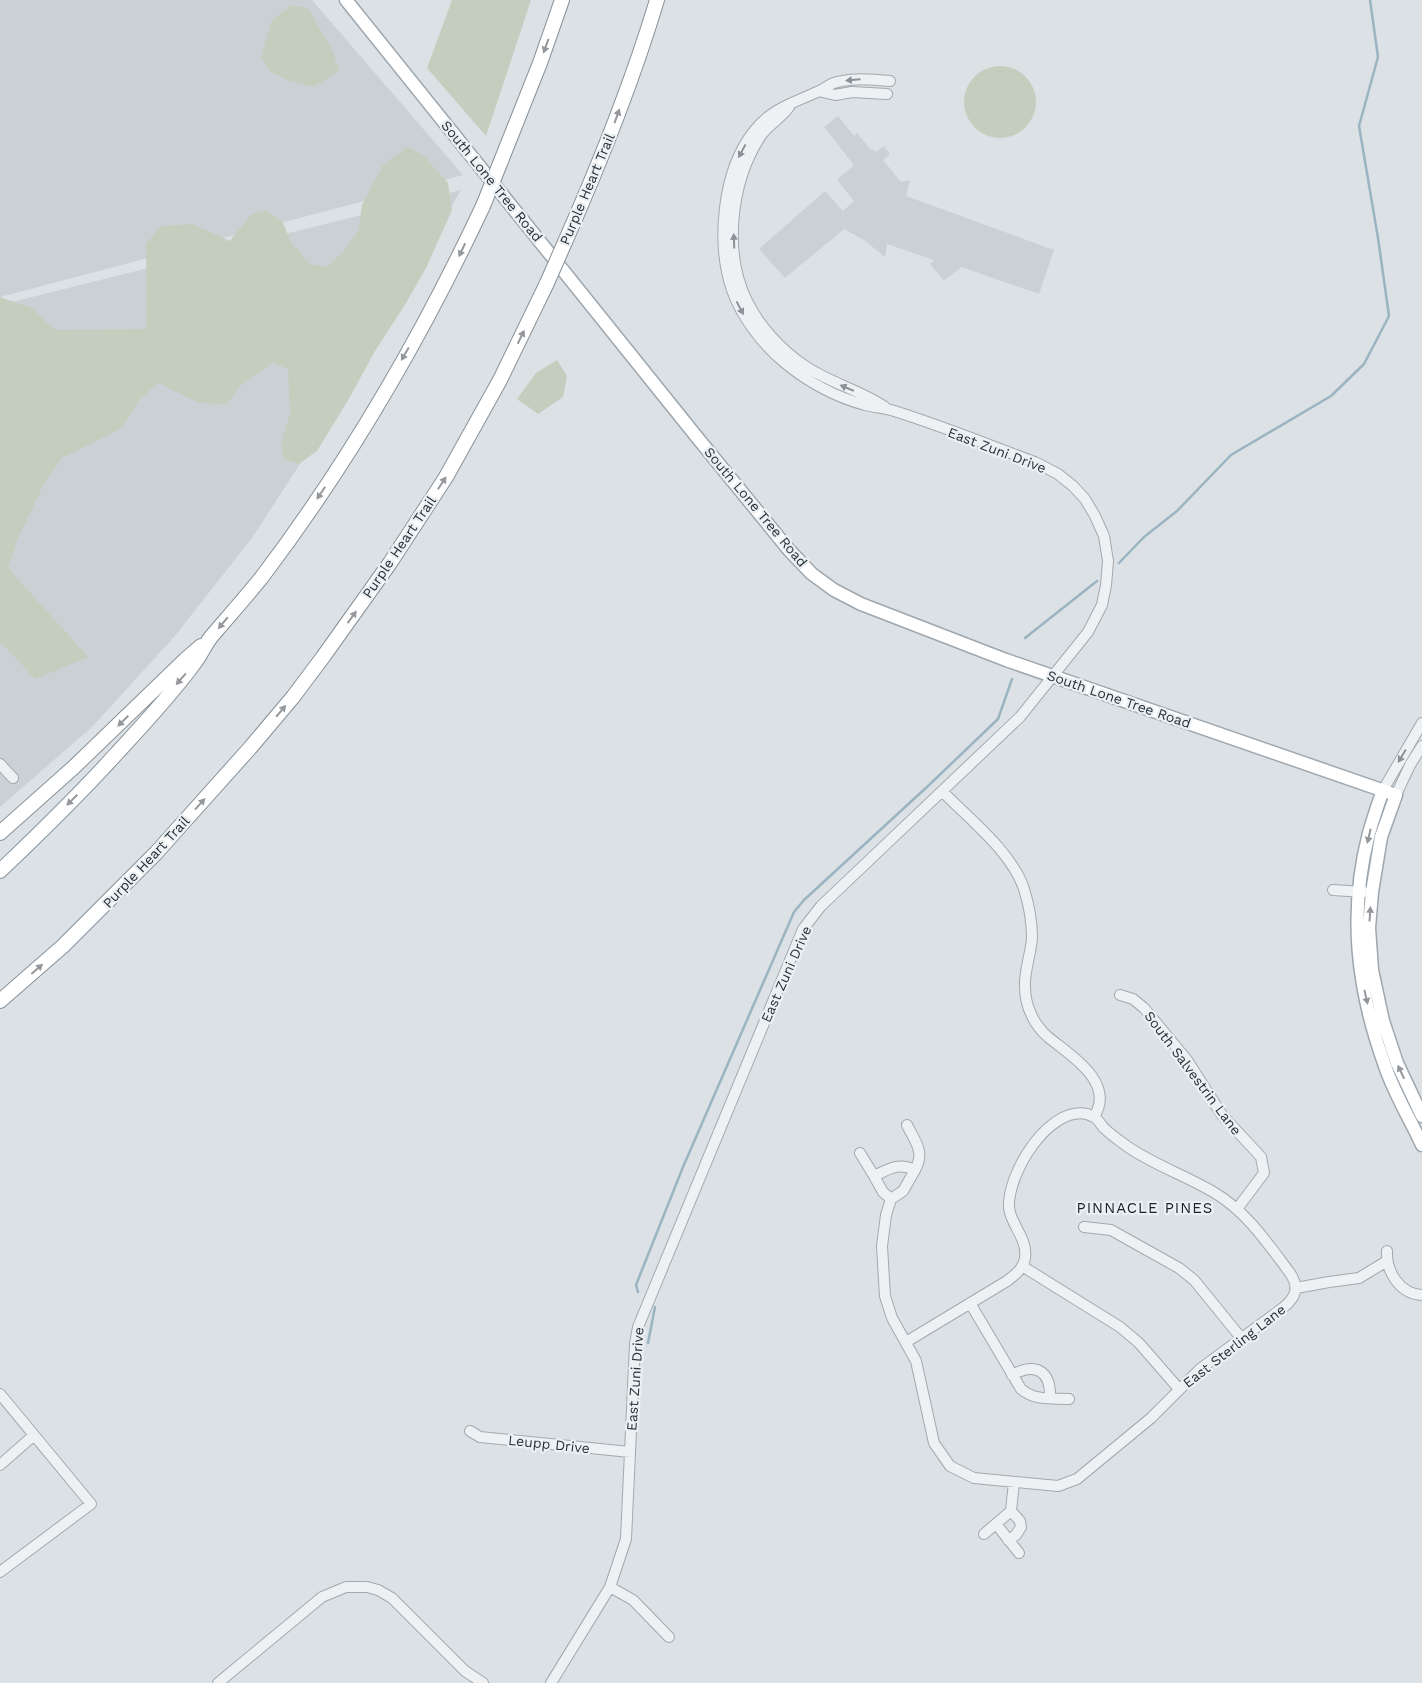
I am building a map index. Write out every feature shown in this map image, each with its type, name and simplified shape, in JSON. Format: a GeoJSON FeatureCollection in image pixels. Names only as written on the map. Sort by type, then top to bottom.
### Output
{"type":"FeatureCollection","features":[{"type":"Feature","properties":{"kind":"highway"},"geometry":{"type":"LineString","coordinates":[[0,871],[117,754],[194,664],[209,640],[272,563],[321,493],[357,437],[430,312],[456,262],[483,206],[537,71],[562,0]]}},
{"type":"Feature","properties":{"kind":"highway","name":"Purple Heart Trail"},"geometry":{"type":"LineString","coordinates":[[0,1001],[63,946],[156,853],[250,748],[318,664],[370,591],[446,477],[500,380],[547,283],[596,172],[647,33],[657,0]]}},
{"type":"Feature","properties":{"kind":"highway"},"geometry":{"type":"LineString","coordinates":[[0,833],[67,773],[186,659],[209,640]]}},
{"type":"Feature","properties":{"kind":"main road","name":"South Lone Tree Road"},"geometry":{"type":"LineString","coordinates":[[346,0],[702,444],[789,550],[812,574],[834,590],[861,604],[1006,660],[1396,795]]}},
{"type":"Feature","properties":{"kind":"main road"},"geometry":{"type":"LineString","coordinates":[[1383,790],[1369,834],[1365,892],[1372,970],[1383,1020],[1397,1062],[1422,1116]]}},
{"type":"Feature","properties":{"kind":"main road"},"geometry":{"type":"LineString","coordinates":[[1396,795],[1380,837],[1356,928],[1360,972],[1372,1024],[1385,1067],[1422,1145]]}},
{"type":"Feature","properties":{"kind":"street","name":"East Zuni Drive"},"geometry":{"type":"LineString","coordinates":[[551,1683],[610,1587],[626,1539],[635,1344],[638,1327],[803,929],[821,906],[1020,717],[1054,677],[1088,632],[1102,604],[1108,560],[1104,536],[1095,516],[1073,486],[1058,474],[1037,463],[890,410],[865,405],[842,397],[820,387],[785,363],[762,340],[739,306],[732,290],[724,246],[726,200],[736,163],[754,131],[781,107],[819,92],[832,83],[866,79],[890,81]]}},
{"type":"Feature","properties":{"kind":"street","name":"East Zuni Drive"},"geometry":{"type":"LineString","coordinates":[[819,92],[835,94],[852,92],[887,94]]}},
{"type":"Feature","properties":{"kind":"street"},"geometry":{"type":"LineString","coordinates":[[1383,790],[1422,723]]}},
{"type":"Feature","properties":{"kind":"street"},"geometry":{"type":"LineString","coordinates":[[1396,795],[1422,746]]}},
{"type":"Feature","properties":{"kind":"street"},"geometry":{"type":"LineString","coordinates":[[0,764],[13,778]]}},
{"type":"Feature","properties":{"kind":"street"},"geometry":{"type":"LineString","coordinates":[[942,791],[1002,852],[1018,874],[1031,921],[1031,947],[1024,986],[1029,1011],[1038,1027],[1091,1074],[1096,1083],[1100,1101],[1094,1117]]}},
{"type":"Feature","properties":{"kind":"street"},"geometry":{"type":"LineString","coordinates":[[1333,890],[1365,892]]}},
{"type":"Feature","properties":{"kind":"street","name":"South Salvestrin Lane"},"geometry":{"type":"LineString","coordinates":[[1120,995],[1133,999],[1144,1008],[1194,1069],[1222,1115],[1261,1157],[1264,1173],[1236,1210]]}},
{"type":"Feature","properties":{"kind":"street"},"geometry":{"type":"LineString","coordinates":[[906,1342],[1007,1281],[1022,1266],[1026,1256],[1025,1248],[1009,1205],[1012,1186],[1021,1164],[1034,1143],[1060,1121],[1070,1116],[1082,1114],[1094,1117],[1117,1139],[1146,1159],[1216,1194],[1236,1210],[1257,1230],[1295,1280],[1296,1288],[1359,1278],[1387,1256],[1390,1271],[1400,1285],[1408,1292],[1422,1295]]}},
{"type":"Feature","properties":{"kind":"street"},"geometry":{"type":"LineString","coordinates":[[860,1153],[883,1192],[891,1199],[902,1191],[920,1161],[920,1154],[907,1126]]}},
{"type":"Feature","properties":{"kind":"street"},"geometry":{"type":"LineString","coordinates":[[874,1176],[898,1165],[914,1170]]}},
{"type":"Feature","properties":{"kind":"street","name":"East Sterling Lane"},"geometry":{"type":"LineString","coordinates":[[891,1199],[886,1215],[882,1246],[886,1296],[892,1318],[916,1361],[934,1443],[945,1460],[958,1471],[974,1478],[1058,1486],[1077,1479],[1151,1418],[1200,1369],[1290,1302],[1296,1288]]}},
{"type":"Feature","properties":{"kind":"street"},"geometry":{"type":"LineString","coordinates":[[1084,1227],[1111,1230],[1186,1273],[1201,1288],[1242,1338]]}},
{"type":"Feature","properties":{"kind":"street"},"geometry":{"type":"LineString","coordinates":[[1022,1266],[1120,1327],[1139,1343],[1179,1389]]}},
{"type":"Feature","properties":{"kind":"street"},"geometry":{"type":"LineString","coordinates":[[970,1303],[1018,1385],[1027,1394],[1038,1398],[1070,1399]]}},
{"type":"Feature","properties":{"kind":"street"},"geometry":{"type":"LineString","coordinates":[[1012,1375],[1029,1368],[1041,1371],[1049,1381],[1050,1398]]}},
{"type":"Feature","properties":{"kind":"street"},"geometry":{"type":"LineString","coordinates":[[0,1394],[91,1504],[0,1572]]}},
{"type":"Feature","properties":{"kind":"street","name":"Leupp Drive"},"geometry":{"type":"LineString","coordinates":[[470,1431],[480,1438],[630,1452]]}},
{"type":"Feature","properties":{"kind":"street"},"geometry":{"type":"LineString","coordinates":[[0,1465],[34,1436]]}},
{"type":"Feature","properties":{"kind":"street"},"geometry":{"type":"LineString","coordinates":[[1008,1540],[1016,1536],[1021,1528],[1020,1521],[1012,1511],[1014,1482]]}},
{"type":"Feature","properties":{"kind":"street"},"geometry":{"type":"LineString","coordinates":[[984,1534],[1012,1511]]}},
{"type":"Feature","properties":{"kind":"street"},"geometry":{"type":"LineString","coordinates":[[996,1524],[1019,1554]]}},
{"type":"Feature","properties":{"kind":"street"},"geometry":{"type":"LineString","coordinates":[[225,1681],[322,1597],[346,1587],[367,1587],[378,1590],[392,1598],[465,1671],[483,1683]]}},
{"type":"Feature","properties":{"kind":"street"},"geometry":{"type":"LineString","coordinates":[[610,1587],[633,1600],[669,1637]]}},
{"type":"Feature","properties":{"kind":"shaded area"},"geometry":{"type":"Polygon","coordinates":[[[0,0],[312,0],[463,175],[0,297],[0,0]]]}},
{"type":"Feature","properties":{"kind":"shaded area"},"geometry":{"type":"Polygon","coordinates":[[[838,116],[854,136],[857,133],[871,150],[873,149],[876,152],[884,146],[890,154],[883,160],[901,182],[910,180],[906,196],[1054,250],[1039,294],[961,267],[944,281],[930,264],[934,260],[887,244],[885,257],[864,240],[844,229],[785,278],[759,249],[825,191],[843,211],[854,201],[837,180],[854,165],[824,127],[838,116]]]}},
{"type":"Feature","properties":{"kind":"shaded area"},"geometry":{"type":"Polygon","coordinates":[[[461,190],[333,413],[252,538],[174,637],[92,727],[0,807],[0,305],[461,190]]]}},
{"type":"Feature","properties":{"kind":"green space"},"geometry":{"type":"Polygon","coordinates":[[[452,0],[531,0],[486,136],[427,68],[452,0]]]}},
{"type":"Feature","properties":{"kind":"green space"},"geometry":{"type":"Polygon","coordinates":[[[292,5],[308,8],[333,52],[339,71],[313,87],[288,80],[271,72],[261,57],[272,20],[292,5]]]}},
{"type":"Feature","properties":{"kind":"green space"},"geometry":{"type":"Polygon","coordinates":[[[1000,66],[1020,72],[1030,82],[1036,102],[1030,122],[1020,132],[1000,138],[980,132],[970,122],[964,102],[970,82],[980,72],[1000,66]]]}},
{"type":"Feature","properties":{"kind":"green space"},"geometry":{"type":"Polygon","coordinates":[[[407,147],[423,155],[448,183],[452,210],[426,268],[317,451],[299,464],[284,459],[281,442],[290,415],[288,369],[273,363],[241,385],[227,404],[199,403],[158,383],[138,401],[122,428],[62,458],[45,482],[18,538],[8,568],[88,657],[35,679],[0,641],[0,297],[32,308],[55,330],[147,329],[146,244],[161,226],[192,224],[230,241],[251,214],[265,210],[282,221],[291,242],[310,264],[327,267],[343,252],[358,231],[362,205],[383,165],[407,147]]]}},
{"type":"Feature","properties":{"kind":"green space"},"geometry":{"type":"Polygon","coordinates":[[[557,360],[567,376],[563,397],[538,414],[517,399],[536,373],[557,360]]]}},
{"type":"Feature","properties":{"kind":"waterway"},"geometry":{"type":"LineString","coordinates":[[1119,563],[1144,537],[1177,511],[1231,455],[1331,396],[1364,364],[1389,316],[1359,126],[1378,57],[1370,0]]}},
{"type":"Feature","properties":{"kind":"waterway"},"geometry":{"type":"LineString","coordinates":[[1025,638],[1097,581]]}},
{"type":"Feature","properties":{"kind":"waterway"},"geometry":{"type":"LineString","coordinates":[[638,1292],[636,1285],[683,1167],[794,912],[804,900],[998,719],[1012,679]]}},
{"type":"Feature","properties":{"kind":"waterway"},"geometry":{"type":"LineString","coordinates":[[648,1343],[655,1307]]}},
{"type":"Feature","properties":{"kind":"district","name":"PINNACLE PINES"},"geometry":{"type":"Point","coordinates":[1145,1208]}}]}
